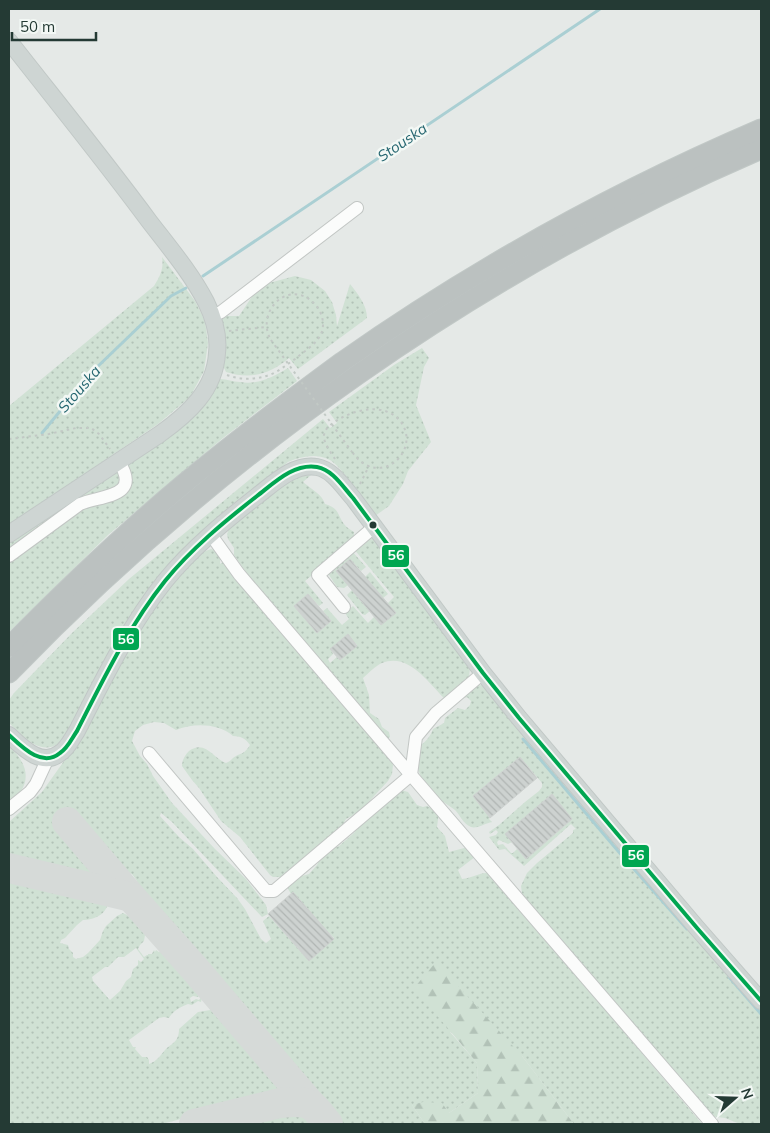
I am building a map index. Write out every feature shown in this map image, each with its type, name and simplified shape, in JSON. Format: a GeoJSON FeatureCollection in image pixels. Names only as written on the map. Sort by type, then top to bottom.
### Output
{"type":"FeatureCollection","features":[{"type":"Feature","properties":{"kind":"highway"},"geometry":{"type":"LineString","coordinates":[[9,646],[103,555],[177,490],[216,457],[342,362],[450,292],[560,227],[658,176],[761,129]]}},
{"type":"Feature","properties":{"kind":"highway"},"geometry":{"type":"LineString","coordinates":[[9,673],[46,634],[108,575],[185,507],[351,378],[484,292],[573,241],[675,188],[761,149]]}},
{"type":"Feature","properties":{"kind":"main road"},"geometry":{"type":"LineString","coordinates":[[9,41],[108,166],[202,294],[212,316],[218,354],[215,371],[208,386],[190,410],[167,429],[115,455],[9,534]]}},
{"type":"Feature","properties":{"kind":"main road"},"geometry":{"type":"LineString","coordinates":[[14,740],[37,756],[48,758],[59,755],[69,744],[122,646],[154,596],[174,571],[211,534],[278,480],[302,467],[323,468],[333,475],[353,498],[483,673],[538,741],[761,1001]]}},
{"type":"Feature","properties":{"kind":"lane"},"geometry":{"type":"LineString","coordinates":[[212,316],[221,312],[357,208]]}},
{"type":"Feature","properties":{"kind":"lane"},"geometry":{"type":"LineString","coordinates":[[9,556],[80,504],[108,497],[120,491],[125,485],[126,475],[115,455]]}},
{"type":"Feature","properties":{"kind":"lane"},"geometry":{"type":"LineString","coordinates":[[344,607],[318,575],[374,527]]}},
{"type":"Feature","properties":{"kind":"lane"},"geometry":{"type":"LineString","coordinates":[[211,534],[239,574],[712,1124]]}},
{"type":"Feature","properties":{"kind":"lane"},"geometry":{"type":"LineString","coordinates":[[149,753],[266,891],[274,891],[411,775],[416,737],[436,713],[483,673]]}},
{"type":"Feature","properties":{"kind":"lane"},"geometry":{"type":"LineString","coordinates":[[9,809],[30,792],[36,784],[48,758]]}},
{"type":"Feature","properties":{"kind":"path"},"geometry":{"type":"LineString","coordinates":[[215,371],[240,379],[258,378],[273,374],[279,370],[315,343],[322,332],[323,320],[321,313],[312,302],[306,298],[293,295],[281,299],[274,304],[269,312],[266,327],[271,340],[352,452],[360,460],[374,468],[390,466],[402,456],[407,443],[407,436],[405,429],[394,415],[385,411],[356,411],[339,419],[328,427],[324,432],[324,438],[338,464]]}},
{"type":"Feature","properties":{"kind":"path"},"geometry":{"type":"LineString","coordinates":[[216,332],[266,327]]}},
{"type":"Feature","properties":{"kind":"path"},"geometry":{"type":"LineString","coordinates":[[9,439],[76,428],[91,428],[99,434],[115,455]]}},
{"type":"Feature","properties":{"kind":"path"},"geometry":{"type":"LineString","coordinates":[[353,498],[369,466]]}},
{"type":"Feature","properties":{"kind":"green space"},"geometry":{"type":"Polygon","coordinates":[[[162,257],[195,301],[205,321],[208,343],[204,371],[190,397],[158,424],[9,525],[9,406],[154,286],[161,272],[162,257]]]}},
{"type":"Feature","properties":{"kind":"green space"},"geometry":{"type":"Polygon","coordinates":[[[295,276],[311,280],[325,291],[332,302],[337,326],[350,284],[364,304],[367,318],[298,369],[289,358],[275,368],[260,374],[244,375],[226,372],[224,368],[221,319],[224,316],[239,316],[253,295],[269,283],[295,276]]]}},
{"type":"Feature","properties":{"kind":"green space"},"geometry":{"type":"Polygon","coordinates":[[[422,348],[429,358],[424,367],[416,405],[431,442],[408,471],[403,484],[389,506],[375,516],[354,486],[330,460],[309,456],[288,462],[194,538],[166,567],[72,728],[59,743],[52,747],[38,746],[9,723],[9,700],[14,693],[72,633],[129,579],[323,419],[330,428],[337,423],[329,412],[394,365],[422,348]]]}},
{"type":"Feature","properties":{"kind":"green space"},"geometry":{"type":"Polygon","coordinates":[[[288,368],[297,381],[223,438],[108,535],[9,632],[9,541],[164,439],[196,415],[211,397],[220,379],[247,383],[271,377],[288,368]]]}},
{"type":"Feature","properties":{"kind":"green space"},"geometry":{"type":"Polygon","coordinates":[[[311,475],[303,482],[319,494],[325,504],[335,509],[345,525],[354,532],[354,540],[305,581],[323,603],[319,606],[308,594],[294,606],[317,633],[331,621],[323,611],[327,608],[342,625],[349,619],[345,613],[353,606],[368,623],[394,597],[353,548],[369,537],[374,538],[470,668],[469,677],[444,698],[417,670],[400,662],[382,663],[363,678],[369,695],[370,713],[379,719],[382,727],[389,732],[390,737],[387,739],[393,765],[392,774],[363,808],[346,819],[341,828],[297,866],[293,866],[285,877],[273,877],[270,875],[240,837],[221,821],[182,766],[184,758],[189,751],[200,747],[205,748],[222,761],[229,762],[246,751],[250,745],[247,741],[220,729],[198,725],[176,730],[164,723],[154,722],[143,725],[135,731],[132,741],[153,776],[172,803],[246,879],[266,905],[268,914],[262,917],[172,822],[161,813],[160,816],[237,898],[261,939],[266,943],[271,939],[263,921],[269,916],[309,961],[334,938],[291,894],[287,887],[295,878],[309,874],[328,851],[339,846],[401,790],[408,792],[417,805],[427,806],[439,812],[437,827],[445,836],[449,852],[468,847],[480,853],[458,870],[462,879],[482,873],[489,873],[702,1124],[574,1124],[522,1056],[450,1032],[477,1063],[478,1093],[449,1113],[412,1105],[425,1124],[338,1124],[263,1035],[229,998],[216,989],[212,980],[199,971],[168,938],[153,917],[132,874],[126,872],[76,820],[72,818],[64,822],[64,828],[90,854],[102,869],[111,885],[9,859],[9,822],[42,792],[74,747],[127,649],[160,597],[200,553],[211,549],[215,550],[220,558],[220,564],[223,562],[248,578],[234,555],[234,548],[227,534],[229,529],[267,496],[300,477],[311,475]],[[347,635],[331,649],[333,654],[328,659],[330,663],[337,657],[340,660],[357,645],[347,635]]]}},
{"type":"Feature","properties":{"kind":"green space"},"geometry":{"type":"Polygon","coordinates":[[[351,550],[366,567],[361,571],[350,559],[336,571],[348,585],[344,588],[337,587],[329,572],[351,550]]]}},
{"type":"Feature","properties":{"kind":"green space"},"geometry":{"type":"Polygon","coordinates":[[[370,572],[388,594],[383,598],[365,577],[370,572]]]}},
{"type":"Feature","properties":{"kind":"green space"},"geometry":{"type":"Polygon","coordinates":[[[352,590],[370,611],[365,615],[362,614],[347,595],[352,590]]]}},
{"type":"Feature","properties":{"kind":"green space"},"geometry":{"type":"Polygon","coordinates":[[[476,686],[485,686],[761,1008],[761,1124],[740,1124],[725,1118],[709,1116],[530,906],[522,893],[521,886],[527,873],[576,829],[571,824],[524,866],[505,849],[499,850],[489,837],[496,835],[498,832],[496,830],[490,834],[489,832],[542,787],[542,783],[520,757],[473,796],[492,822],[479,827],[471,827],[466,824],[455,810],[442,801],[425,784],[417,765],[417,748],[426,740],[433,729],[444,723],[445,718],[458,708],[465,710],[470,705],[471,701],[467,697],[459,700],[476,686]],[[552,794],[506,834],[512,842],[508,844],[499,840],[497,842],[498,845],[503,844],[511,853],[517,849],[526,859],[572,819],[552,794]]]}},
{"type":"Feature","properties":{"kind":"green space"},"geometry":{"type":"Polygon","coordinates":[[[9,746],[21,761],[26,778],[21,791],[9,802],[9,746]]]}},
{"type":"Feature","properties":{"kind":"green space"},"geometry":{"type":"Polygon","coordinates":[[[9,877],[25,881],[26,879],[24,878],[31,877],[30,882],[35,884],[108,903],[102,914],[95,918],[83,920],[61,940],[60,943],[68,945],[73,953],[73,957],[76,959],[88,953],[100,940],[106,926],[117,916],[123,913],[135,916],[137,913],[141,921],[143,921],[144,932],[153,934],[162,944],[164,951],[168,952],[175,959],[192,982],[196,981],[199,983],[194,985],[194,991],[206,990],[199,992],[203,994],[198,997],[193,996],[190,998],[191,1002],[196,999],[199,1000],[202,996],[201,1002],[198,1001],[192,1005],[182,1006],[169,1018],[159,1018],[129,1040],[142,1057],[147,1057],[149,1064],[175,1042],[179,1029],[198,1012],[217,1009],[234,1030],[237,1029],[237,1032],[251,1048],[256,1046],[260,1057],[267,1067],[275,1070],[272,1072],[275,1075],[278,1089],[274,1095],[268,1098],[162,1124],[9,1124],[9,877]],[[145,935],[144,941],[138,949],[144,957],[152,954],[154,950],[155,952],[156,950],[161,951],[161,945],[155,938],[145,935]],[[136,948],[124,957],[118,957],[108,967],[105,967],[92,977],[93,981],[110,1000],[131,977],[133,969],[138,965],[138,960],[141,962],[144,959],[136,948]]]}},
{"type":"Feature","properties":{"kind":"green space"},"geometry":{"type":"Polygon","coordinates":[[[436,962],[522,1056],[574,1124],[425,1124],[412,1105],[423,1102],[442,1103],[449,1113],[478,1093],[477,1063],[414,988],[436,962]]]}},
{"type":"Feature","properties":{"kind":"green space"},"geometry":{"type":"Polygon","coordinates":[[[277,1110],[302,1114],[316,1124],[226,1124],[263,1115],[267,1116],[277,1112],[277,1110]]]}},
{"type":"Feature","properties":{"kind":"building"},"geometry":{"type":"Polygon","coordinates":[[[350,559],[396,613],[381,625],[336,571],[350,559]]]}},
{"type":"Feature","properties":{"kind":"building"},"geometry":{"type":"Polygon","coordinates":[[[308,594],[331,621],[317,633],[294,606],[308,594]]]}},
{"type":"Feature","properties":{"kind":"building"},"geometry":{"type":"Polygon","coordinates":[[[348,634],[357,646],[340,660],[330,649],[348,634]]]}},
{"type":"Feature","properties":{"kind":"building"},"geometry":{"type":"Polygon","coordinates":[[[520,757],[537,778],[490,818],[473,796],[520,757]]]}},
{"type":"Feature","properties":{"kind":"building"},"geometry":{"type":"Polygon","coordinates":[[[552,794],[572,819],[526,859],[505,834],[552,794]]]}},
{"type":"Feature","properties":{"kind":"building"},"geometry":{"type":"Polygon","coordinates":[[[293,892],[334,939],[309,961],[268,914],[293,892]]]}},
{"type":"Feature","properties":{"kind":"waterway","name":"Stouska"},"geometry":{"type":"LineString","coordinates":[[203,276],[600,9]]}},
{"type":"Feature","properties":{"kind":"waterway","name":"Stouska"},"geometry":{"type":"LineString","coordinates":[[42,433],[94,370],[171,296],[186,288]]}},
{"type":"Feature","properties":{"kind":"waterway"},"geometry":{"type":"LineString","coordinates":[[523,739],[687,929]]}},
{"type":"Feature","properties":{"kind":"waterway"},"geometry":{"type":"LineString","coordinates":[[729,977],[761,1014]]}},
{"type":"Feature","properties":{"kind":"taxiway"},"geometry":{"type":"LineString","coordinates":[[67,822],[312,1106]]}},
{"type":"Feature","properties":{"kind":"taxiway"},"geometry":{"type":"LineString","coordinates":[[9,868],[131,897]]}},
{"type":"Feature","properties":{"kind":"taxiway"},"geometry":{"type":"LineString","coordinates":[[194,1124],[280,1103],[296,1102],[312,1106],[328,1124]]}},
{"type":"Feature","properties":{"kind":"transit line","name":"56"},"geometry":{"type":"LineString","coordinates":[[9,735],[26,750],[39,757],[53,757],[63,751],[77,731],[128,635],[152,598],[175,569],[221,525],[277,480],[300,468],[317,467],[323,469],[337,480],[353,498],[483,673],[519,718],[761,1001]]}}]}
